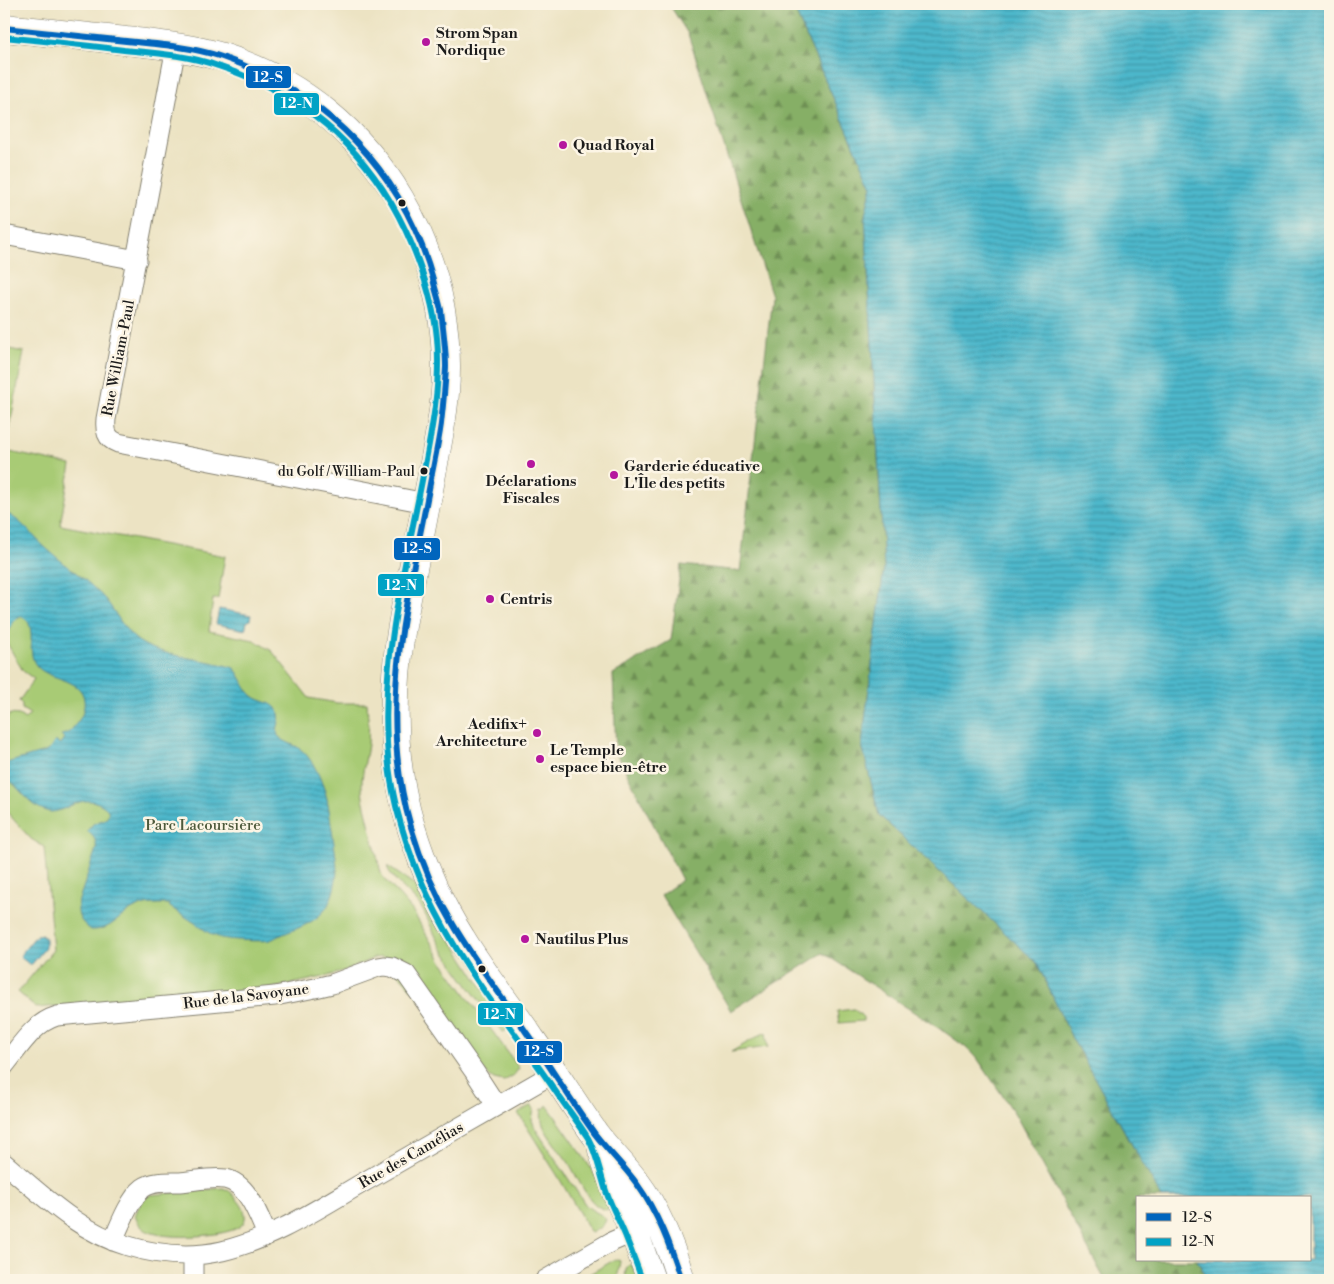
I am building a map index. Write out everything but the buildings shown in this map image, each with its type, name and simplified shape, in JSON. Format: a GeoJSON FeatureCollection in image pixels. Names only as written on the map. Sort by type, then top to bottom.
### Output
{"type":"FeatureCollection","features":[{"type":"Feature","properties":{"kind":"street"},"geometry":{"type":"LineString","coordinates":[[4,28],[176,47],[220,56],[250,68],[304,96],[343,128],[363,147],[388,179],[404,205],[422,243],[434,279],[446,338],[446,375],[442,419],[403,622],[397,663],[396,735],[399,776],[404,799],[418,848],[435,891],[452,924],[476,962],[597,1137],[638,1185],[669,1244],[681,1280]]}},
{"type":"Feature","properties":{"kind":"street","name":"Rue William-Paul"},"geometry":{"type":"LineString","coordinates":[[176,47],[106,419],[106,432],[110,439],[118,443],[426,503]]}},
{"type":"Feature","properties":{"kind":"street"},"geometry":{"type":"LineString","coordinates":[[4,235],[137,260]]}},
{"type":"Feature","properties":{"kind":"street","name":"Rue de la Savoyane"},"geometry":{"type":"LineString","coordinates":[[4,1066],[33,1031],[49,1018],[275,996],[324,986],[368,969],[384,966],[399,969],[406,974],[496,1105]]}},
{"type":"Feature","properties":{"kind":"street","name":"Rue des Camélias"},"geometry":{"type":"LineString","coordinates":[[4,1163],[63,1213],[113,1241],[153,1252],[193,1255],[220,1252],[267,1235],[294,1222],[554,1073]]}},
{"type":"Feature","properties":{"kind":"street"},"geometry":{"type":"LineString","coordinates":[[597,1137],[617,1195],[634,1232],[651,1280]]}},
{"type":"Feature","properties":{"kind":"street"},"geometry":{"type":"LineString","coordinates":[[113,1241],[131,1204],[140,1190],[145,1187],[157,1183],[218,1179],[230,1180],[242,1188],[253,1203],[267,1235]]}},
{"type":"Feature","properties":{"kind":"street"},"geometry":{"type":"LineString","coordinates":[[545,1280],[612,1242],[634,1232]]}},
{"type":"Feature","properties":{"kind":"street"},"geometry":{"type":"LineString","coordinates":[[193,1255],[193,1280]]}},
{"type":"Feature","properties":{"kind":"green space"},"geometry":{"type":"Polygon","coordinates":[[[669,4],[792,4],[872,186],[865,215],[884,567],[862,745],[879,815],[1037,963],[1072,1038],[1161,1196],[1136,1196],[1136,1262],[1198,1262],[1208,1280],[1105,1280],[1015,1114],[977,1058],[964,1046],[823,953],[731,1011],[661,895],[682,880],[616,752],[613,674],[671,640],[681,565],[740,571],[772,296],[688,34],[669,4]]]}},
{"type":"Feature","properties":{"kind":"green space","name":"Parc Lacoursière"},"geometry":{"type":"Polygon","coordinates":[[[4,348],[24,352],[5,451],[71,465],[60,525],[225,556],[218,599],[213,599],[209,631],[254,640],[272,651],[309,698],[337,703],[367,703],[368,739],[362,791],[381,873],[412,910],[443,963],[519,1068],[514,1075],[504,1081],[494,1079],[487,1074],[383,957],[374,958],[328,976],[269,989],[36,1008],[18,992],[53,950],[44,847],[31,839],[4,809],[4,723],[10,714],[19,715],[25,719],[30,714],[22,709],[22,704],[19,701],[34,679],[23,671],[4,638],[4,348]]]}},
{"type":"Feature","properties":{"kind":"green space"},"geometry":{"type":"Polygon","coordinates":[[[387,866],[422,892],[418,894],[422,901],[425,899],[509,1029],[503,1032],[472,991],[442,948],[421,907],[392,876],[387,866]]]}},
{"type":"Feature","properties":{"kind":"green space"},"geometry":{"type":"Polygon","coordinates":[[[854,1009],[863,1017],[863,1021],[839,1023],[837,1011],[854,1009]]]}},
{"type":"Feature","properties":{"kind":"green space"},"geometry":{"type":"Polygon","coordinates":[[[766,1033],[768,1047],[731,1052],[762,1034],[766,1033]]]}},
{"type":"Feature","properties":{"kind":"green space"},"geometry":{"type":"Polygon","coordinates":[[[547,1105],[579,1150],[603,1189],[609,1208],[607,1210],[594,1204],[569,1163],[545,1130],[541,1113],[542,1109],[547,1105]]]}},
{"type":"Feature","properties":{"kind":"green space"},"geometry":{"type":"Polygon","coordinates":[[[530,1106],[534,1109],[532,1120],[535,1128],[585,1204],[606,1220],[602,1227],[591,1233],[518,1113],[530,1106]]]}},
{"type":"Feature","properties":{"kind":"green space"},"geometry":{"type":"Polygon","coordinates":[[[223,1188],[233,1194],[245,1212],[245,1219],[242,1225],[231,1230],[206,1235],[163,1235],[144,1229],[135,1216],[143,1201],[150,1195],[223,1188]]]}},
{"type":"Feature","properties":{"kind":"green space"},"geometry":{"type":"Polygon","coordinates":[[[614,1260],[620,1261],[617,1280],[579,1280],[614,1260]]]}},
{"type":"Feature","properties":{"kind":"green space"},"geometry":{"type":"Polygon","coordinates":[[[629,1265],[632,1265],[640,1280],[626,1280],[626,1272],[629,1265]]]}},
{"type":"Feature","properties":{"kind":"water"},"geometry":{"type":"Polygon","coordinates":[[[792,4],[1330,4],[1330,1280],[1208,1280],[1198,1262],[1312,1262],[1312,1196],[1161,1196],[1072,1038],[1037,963],[879,815],[862,745],[884,567],[865,215],[872,186],[792,4]]]}},
{"type":"Feature","properties":{"kind":"water"},"geometry":{"type":"Polygon","coordinates":[[[4,512],[22,524],[47,549],[98,592],[109,604],[128,632],[138,641],[159,651],[234,668],[250,693],[276,708],[279,716],[277,731],[279,737],[299,748],[311,760],[321,781],[328,804],[337,873],[334,891],[320,916],[304,926],[266,941],[228,939],[215,936],[170,907],[169,904],[151,904],[137,907],[109,926],[98,930],[91,930],[81,920],[78,913],[79,900],[96,849],[95,839],[87,831],[93,824],[107,818],[108,810],[94,801],[86,801],[59,811],[46,811],[29,800],[4,776],[4,765],[45,752],[50,749],[55,741],[60,744],[64,738],[61,735],[73,728],[82,716],[84,697],[74,685],[49,674],[36,665],[33,660],[28,621],[18,617],[9,632],[7,634],[4,632],[4,512]]]}},
{"type":"Feature","properties":{"kind":"water"},"geometry":{"type":"Polygon","coordinates":[[[219,609],[251,615],[245,630],[216,624],[219,609]]]}},
{"type":"Feature","properties":{"kind":"water"},"geometry":{"type":"Polygon","coordinates":[[[42,934],[42,937],[45,937],[45,948],[32,964],[29,964],[20,957],[21,954],[37,935],[42,934]]]}},
{"type":"Feature","properties":{"kind":"transit line","name":"12-S"},"geometry":{"type":"LineString","coordinates":[[4,28],[187,48],[222,57],[260,72],[295,92],[327,115],[356,141],[381,171],[402,204],[420,240],[433,279],[441,310],[446,367],[440,432],[404,616],[399,657],[396,741],[401,783],[411,827],[429,877],[453,924],[470,952],[586,1122],[632,1177],[644,1195],[663,1230],[681,1280]]}},
{"type":"Feature","properties":{"kind":"transit line","name":"12-N"},"geometry":{"type":"LineString","coordinates":[[4,37],[183,57],[207,62],[251,79],[282,94],[310,112],[336,133],[359,157],[397,213],[421,267],[428,290],[436,326],[438,370],[433,418],[425,465],[392,635],[386,721],[389,763],[396,806],[413,860],[445,930],[479,983],[588,1138],[608,1197],[642,1280]]}},
{"type":"Feature","properties":{"kind":"place","name":"Strom Span Nordique"},"geometry":{"type":"Point","coordinates":[426,42]}},
{"type":"Feature","properties":{"kind":"place","name":"Quad Royal"},"geometry":{"type":"Point","coordinates":[563,145]}},
{"type":"Feature","properties":{"kind":"place","name":"Déclarations Fiscales"},"geometry":{"type":"Point","coordinates":[531,464]}},
{"type":"Feature","properties":{"kind":"place","name":"du Golf / William-Paul"},"geometry":{"type":"Point","coordinates":[424,471]}},
{"type":"Feature","properties":{"kind":"place","name":"Garderie éducative L'Île des petits"},"geometry":{"type":"Point","coordinates":[614,475]}},
{"type":"Feature","properties":{"kind":"place","name":"Centris"},"geometry":{"type":"Point","coordinates":[490,599]}},
{"type":"Feature","properties":{"kind":"place","name":"Aedifix+ Architecture"},"geometry":{"type":"Point","coordinates":[537,733]}},
{"type":"Feature","properties":{"kind":"place","name":"Le Temple espace bien-être"},"geometry":{"type":"Point","coordinates":[540,759]}},
{"type":"Feature","properties":{"kind":"place","name":"Nautilus Plus"},"geometry":{"type":"Point","coordinates":[525,939]}}]}
